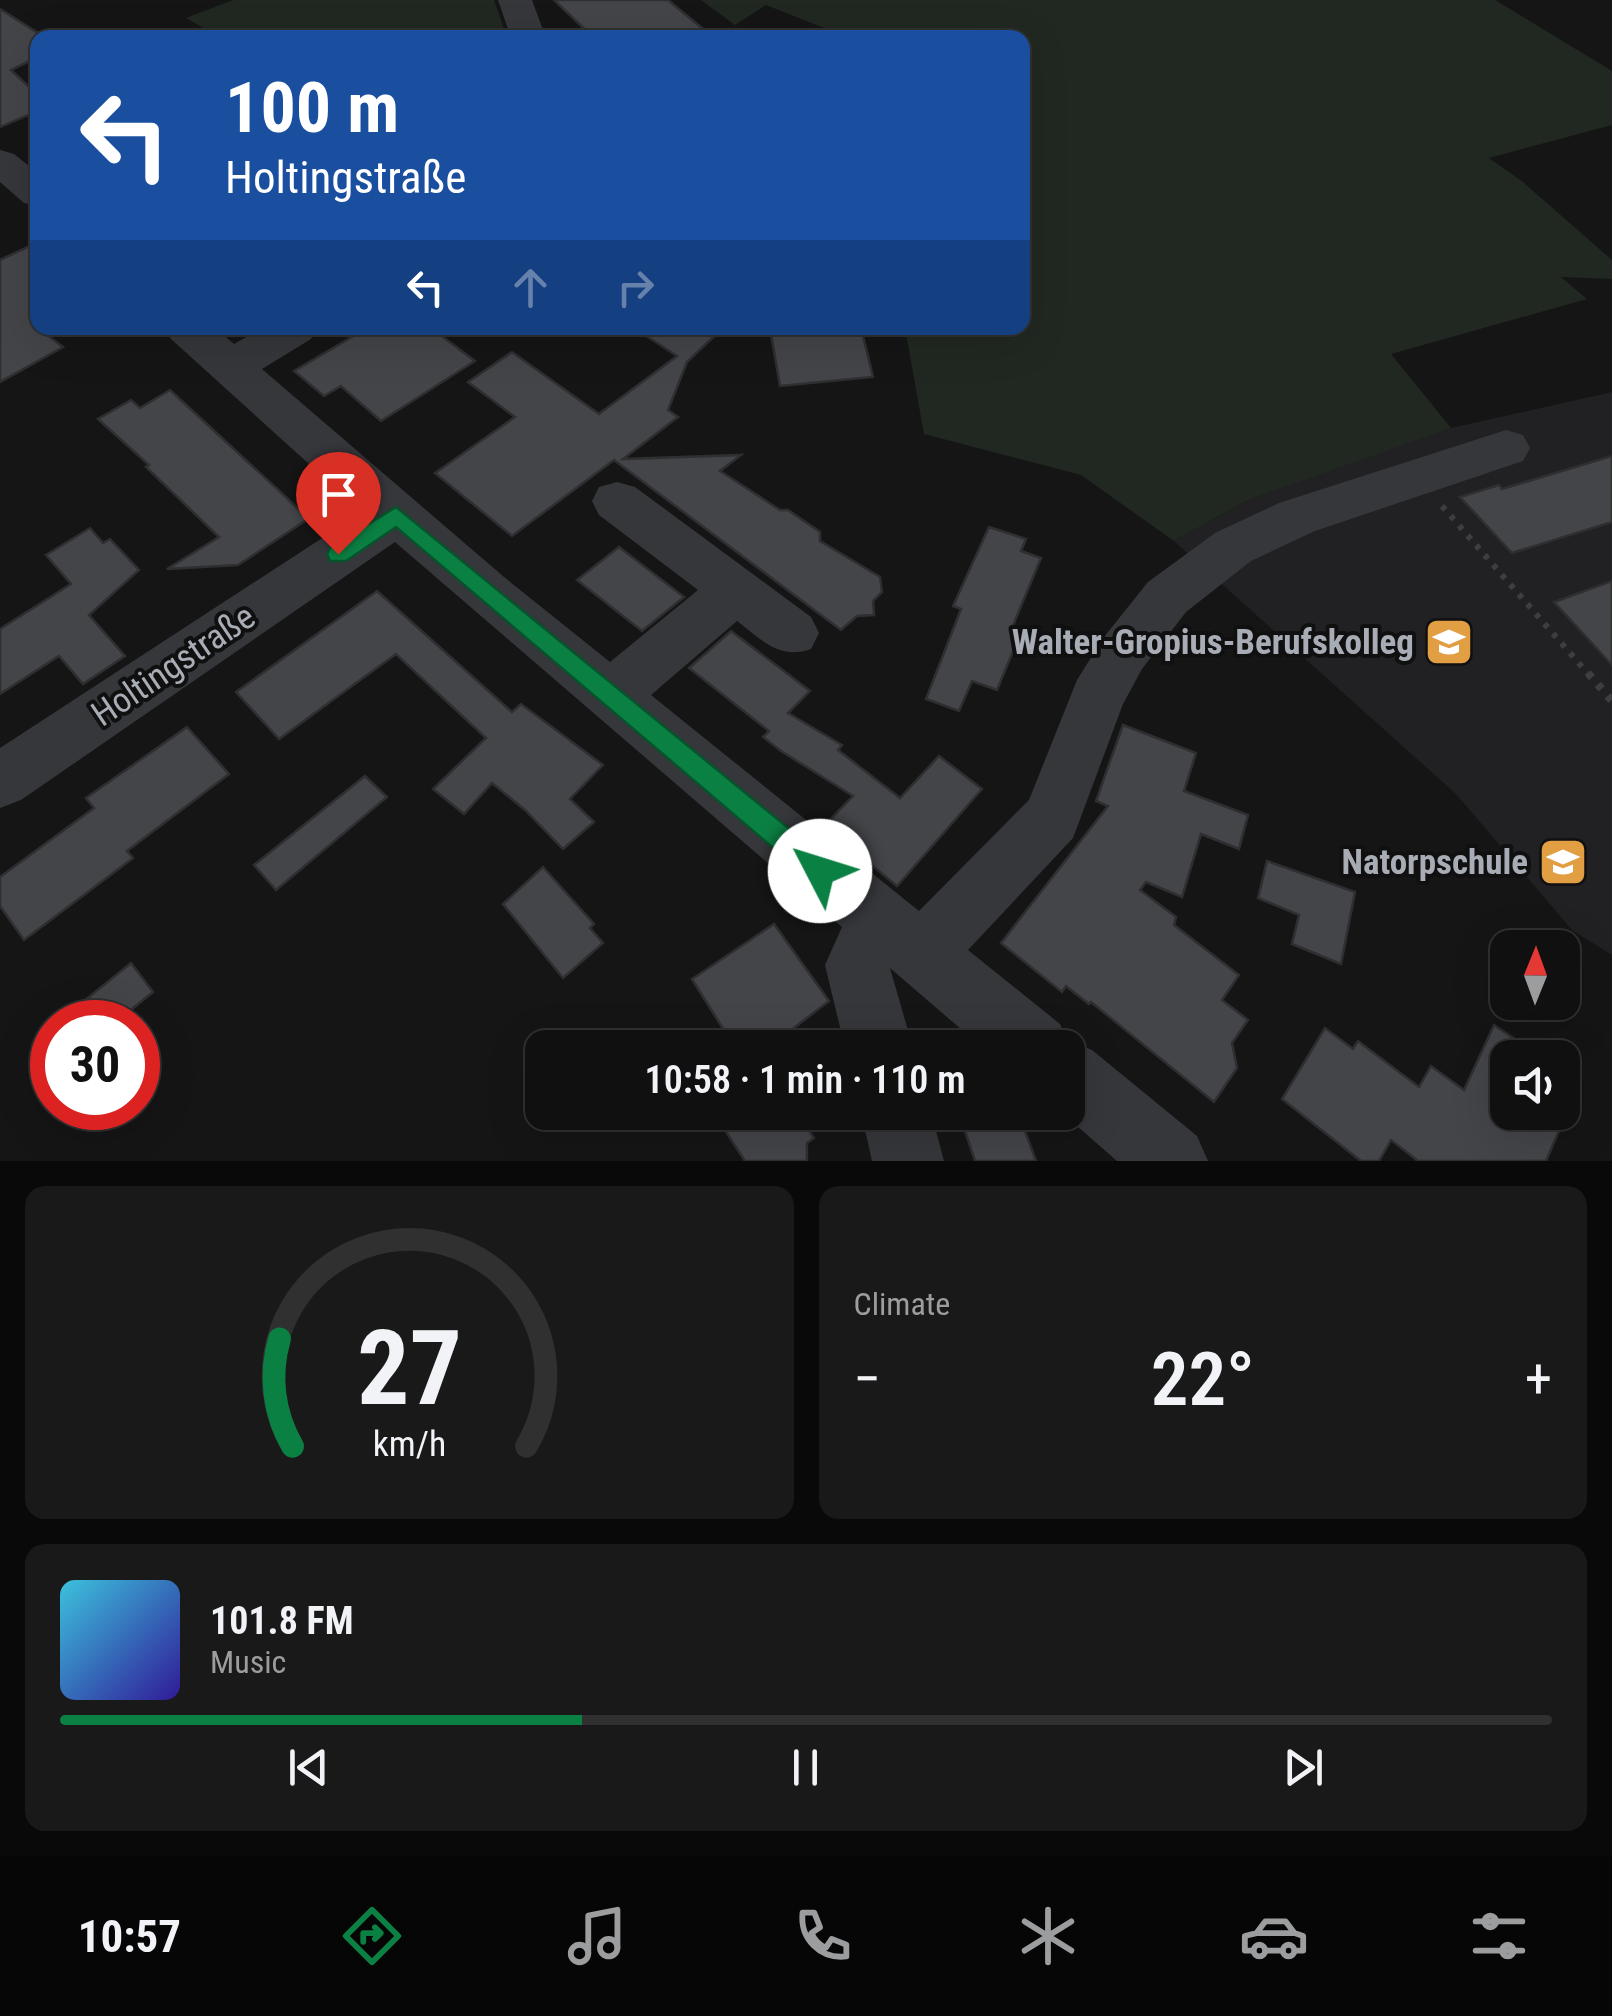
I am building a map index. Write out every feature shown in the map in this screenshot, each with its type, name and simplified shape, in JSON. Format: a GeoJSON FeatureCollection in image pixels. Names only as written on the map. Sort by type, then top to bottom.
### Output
{"type":"FeatureCollection","features":[{"type":"Feature","properties":{"kind":"street"},"geometry":{"type":"LineString","coordinates":[[514,0],[525,30]]}},
{"type":"Feature","properties":{"kind":"street"},"geometry":{"type":"LineString","coordinates":[[0,162],[30,187]]}},
{"type":"Feature","properties":{"kind":"street"},"geometry":{"type":"LineString","coordinates":[[195,335],[396,515],[1014,1030]]}},
{"type":"Feature","properties":{"kind":"street"},"geometry":{"type":"LineString","coordinates":[[232,366],[283,335]]}},
{"type":"Feature","properties":{"kind":"street"},"geometry":{"type":"LineString","coordinates":[[874,1030],[858,965],[902,937],[1052,818],[1097,697],[1123,654],[1166,597],[1233,548],[1297,517],[1506,448]]}},
{"type":"Feature","properties":{"kind":"street"},"geometry":{"type":"LineString","coordinates":[[617,501],[792,633]]}},
{"type":"Feature","properties":{"kind":"street","name":"Holtingstraße"},"geometry":{"type":"LineString","coordinates":[[0,782],[396,515]]}},
{"type":"Feature","properties":{"kind":"street"},"geometry":{"type":"LineString","coordinates":[[611,695],[736,590]]}},
{"type":"Feature","properties":{"kind":"street"},"geometry":{"type":"LineString","coordinates":[[1085,1088],[1172,1161]]}},
{"type":"Feature","properties":{"kind":"street"},"geometry":{"type":"LineString","coordinates":[[900,1130],[908,1161]]}},
{"type":"Feature","properties":{"kind":"path"},"geometry":{"type":"LineString","coordinates":[[1418,479],[1612,701]]}},
{"type":"Feature","properties":{"kind":"shaded area"},"geometry":{"type":"Polygon","coordinates":[[[233,0],[494,0],[505,30],[207,30],[186,18],[233,0]]]}},
{"type":"Feature","properties":{"kind":"shaded area"},"geometry":{"type":"Polygon","coordinates":[[[701,0],[1495,0],[1612,71],[1612,125],[1489,158],[1523,182],[1612,260],[1612,279],[1561,277],[1587,299],[1391,354],[1451,428],[1248,500],[1174,541],[1081,475],[924,434],[906,335],[1030,335],[1030,30],[829,30],[766,5],[735,25],[701,0]]]}},
{"type":"Feature","properties":{"kind":"shaded area","name":"Walter-Gropius-Berufskolleg"},"geometry":{"type":"Polygon","coordinates":[[[1612,392],[1612,955],[1580,935],[1580,930],[1572,930],[1456,794],[1174,541],[1248,500],[1451,428],[1612,392]]]}},
{"type":"Feature","properties":{"kind":"building"},"geometry":{"type":"Polygon","coordinates":[[[554,0],[668,0],[704,30],[586,30],[554,0]]]}},
{"type":"Feature","properties":{"kind":"building"},"geometry":{"type":"Polygon","coordinates":[[[0,9],[33,30],[30,30],[30,61],[11,70],[30,88],[30,114],[0,127],[0,9]]]}},
{"type":"Feature","properties":{"kind":"building"},"geometry":{"type":"Polygon","coordinates":[[[30,246],[30,335],[47,335],[63,347],[0,382],[0,260],[30,246]]]}},
{"type":"Feature","properties":{"kind":"building"},"geometry":{"type":"Polygon","coordinates":[[[355,335],[440,335],[475,361],[381,421],[341,386],[324,396],[294,371],[355,335]]]}},
{"type":"Feature","properties":{"kind":"building"},"geometry":{"type":"Polygon","coordinates":[[[645,335],[716,335],[687,362],[668,410],[678,417],[623,459],[741,455],[720,471],[780,510],[788,510],[820,532],[820,541],[880,577],[882,592],[873,601],[874,615],[857,616],[841,630],[614,460],[512,536],[435,473],[515,417],[468,382],[512,352],[599,414],[677,356],[645,335]]]}},
{"type":"Feature","properties":{"kind":"building"},"geometry":{"type":"Polygon","coordinates":[[[771,335],[863,335],[873,377],[780,386],[771,335]]]}},
{"type":"Feature","properties":{"kind":"building"},"geometry":{"type":"Polygon","coordinates":[[[170,390],[308,519],[238,565],[167,569],[219,537],[98,419],[131,400],[140,408],[170,390]]]}},
{"type":"Feature","properties":{"kind":"building"},"geometry":{"type":"Polygon","coordinates":[[[1612,456],[1612,522],[1512,553],[1460,497],[1499,485],[1502,489],[1612,456]]]}},
{"type":"Feature","properties":{"kind":"building"},"geometry":{"type":"Polygon","coordinates":[[[989,527],[1026,539],[1021,551],[1041,558],[1012,628],[1016,630],[1016,644],[997,690],[972,681],[959,711],[926,699],[961,609],[953,606],[989,527]]]}},
{"type":"Feature","properties":{"kind":"building"},"geometry":{"type":"Polygon","coordinates":[[[90,528],[103,543],[110,539],[139,570],[89,615],[125,656],[83,684],[59,656],[0,694],[0,629],[71,584],[46,555],[90,528]]]}},
{"type":"Feature","properties":{"kind":"building"},"geometry":{"type":"Polygon","coordinates":[[[619,547],[684,597],[642,631],[577,580],[619,547]]]}},
{"type":"Feature","properties":{"kind":"building"},"geometry":{"type":"Polygon","coordinates":[[[1612,581],[1612,665],[1554,602],[1612,581]]]}},
{"type":"Feature","properties":{"kind":"building"},"geometry":{"type":"Polygon","coordinates":[[[377,591],[512,712],[521,704],[603,765],[570,799],[594,822],[563,849],[492,783],[464,814],[433,789],[486,738],[396,654],[279,739],[236,692],[377,591]]]}},
{"type":"Feature","properties":{"kind":"building"},"geometry":{"type":"Polygon","coordinates":[[[731,631],[810,691],[788,713],[842,745],[838,750],[900,798],[939,756],[982,789],[897,886],[824,826],[853,796],[763,737],[769,731],[689,668],[731,631]]]}},
{"type":"Feature","properties":{"kind":"building"},"geometry":{"type":"Polygon","coordinates":[[[1123,725],[1196,753],[1184,791],[1248,815],[1239,849],[1201,834],[1182,897],[1146,882],[1140,890],[1176,917],[1174,925],[1239,975],[1222,1000],[1248,1020],[1232,1043],[1237,1068],[1214,1102],[1091,1002],[1066,986],[1062,992],[1001,943],[1108,806],[1096,801],[1123,725]]]}},
{"type":"Feature","properties":{"kind":"building"},"geometry":{"type":"Polygon","coordinates":[[[187,727],[229,774],[127,851],[133,858],[24,940],[0,906],[0,877],[94,808],[86,798],[187,727]]]}},
{"type":"Feature","properties":{"kind":"building"},"geometry":{"type":"Polygon","coordinates":[[[365,776],[387,797],[276,890],[254,865],[365,776]]]}},
{"type":"Feature","properties":{"kind":"building"},"geometry":{"type":"Polygon","coordinates":[[[1267,861],[1355,892],[1341,964],[1292,944],[1299,915],[1258,898],[1267,861]]]}},
{"type":"Feature","properties":{"kind":"building"},"geometry":{"type":"Polygon","coordinates":[[[543,867],[594,924],[590,928],[603,943],[563,978],[503,904],[543,867]]]}},
{"type":"Feature","properties":{"kind":"building"},"geometry":{"type":"Polygon","coordinates":[[[774,924],[829,1001],[791,1030],[724,1030],[692,979],[774,924]]]}},
{"type":"Feature","properties":{"kind":"building"},"geometry":{"type":"Polygon","coordinates":[[[131,963],[153,992],[143,1000],[85,1000],[131,963]]]}},
{"type":"Feature","properties":{"kind":"building"},"geometry":{"type":"Polygon","coordinates":[[[1494,1025],[1516,1040],[1490,1040],[1490,1130],[1559,1130],[1546,1161],[1418,1161],[1391,1140],[1379,1161],[1361,1161],[1282,1099],[1325,1028],[1353,1049],[1358,1041],[1419,1087],[1431,1066],[1464,1090],[1494,1025]]]}},
{"type":"Feature","properties":{"kind":"building"},"geometry":{"type":"Polygon","coordinates":[[[725,1130],[808,1130],[814,1138],[807,1143],[807,1161],[745,1161],[725,1130]]]}},
{"type":"Feature","properties":{"kind":"building"},"geometry":{"type":"Polygon","coordinates":[[[965,1130],[1025,1130],[1036,1161],[975,1161],[965,1130]]]}},
{"type":"Feature","properties":{"kind":"place","name":"Walter-Gropius-Berufskolleg"},"geometry":{"type":"Point","coordinates":[1449,642]}},
{"type":"Feature","properties":{"kind":"place","name":"Natorpschule"},"geometry":{"type":"Point","coordinates":[1563,862]}},
{"type":"Feature","properties":{"kind":"route"},"geometry":{"type":"LineString","coordinates":[[338,554],[396,515],[820,871]]}}]}
